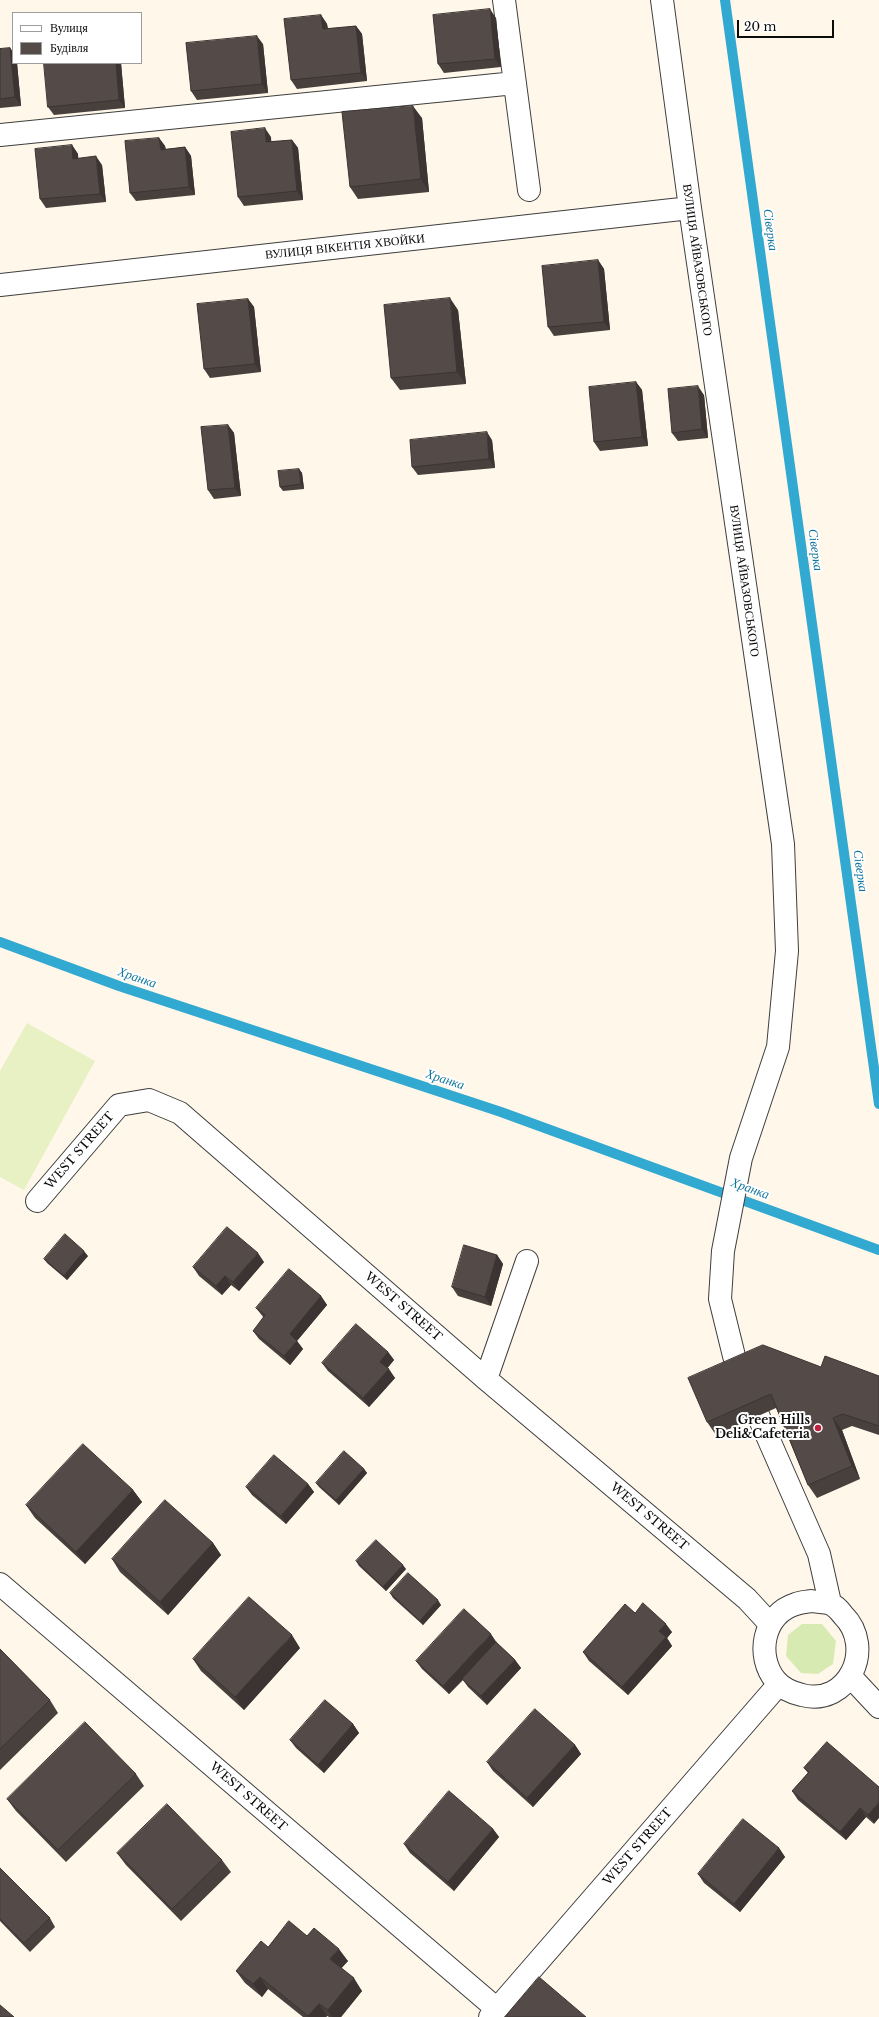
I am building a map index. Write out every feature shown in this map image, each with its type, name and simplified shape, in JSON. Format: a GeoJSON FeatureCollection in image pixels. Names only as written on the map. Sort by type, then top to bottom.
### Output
{"type":"FeatureCollection","features":[{"type":"Feature","properties":{"kind":"street"},"geometry":{"type":"LineString","coordinates":[[504,0],[529,190]]}},
{"type":"Feature","properties":{"kind":"street","name":"ВУЛИЦЯ АЙВАЗОВСЬКОГО"},"geometry":{"type":"LineString","coordinates":[[662,0],[690,208],[783,844],[787,951],[778,1046],[741,1158],[724,1251],[720,1299],[734,1356],[740,1371]]}},
{"type":"Feature","properties":{"kind":"street"},"geometry":{"type":"LineString","coordinates":[[0,135],[514,83]]}},
{"type":"Feature","properties":{"kind":"street","name":"ВУЛИЦЯ ВІКЕНТІЯ ХВОЙКИ"},"geometry":{"type":"LineString","coordinates":[[0,285],[690,208]]}},
{"type":"Feature","properties":{"kind":"street","name":"WEST STREET"},"geometry":{"type":"LineString","coordinates":[[37,1200],[119,1105],[149,1100],[180,1113],[486,1379],[747,1599],[770,1624]]}},
{"type":"Feature","properties":{"kind":"street"},"geometry":{"type":"LineString","coordinates":[[486,1379],[527,1261]]}},
{"type":"Feature","properties":{"kind":"street"},"geometry":{"type":"LineString","coordinates":[[758,1415],[819,1554],[830,1603],[850,1622],[856,1635],[859,1649],[856,1663],[850,1676],[839,1688],[824,1695],[808,1697],[792,1693],[779,1684],[770,1674],[765,1662],[764,1643],[770,1624],[781,1612],[795,1604],[811,1601],[830,1603]]}},
{"type":"Feature","properties":{"kind":"street","name":"WEST STREET"},"geometry":{"type":"LineString","coordinates":[[0,1584],[493,2013],[779,1684]]}},
{"type":"Feature","properties":{"kind":"street"},"geometry":{"type":"LineString","coordinates":[[850,1676],[879,1707]]}},
{"type":"Feature","properties":{"kind":"green space"},"geometry":{"type":"Polygon","coordinates":[[[27,1023],[95,1061],[24,1190],[0,1177],[0,1071],[27,1023]]]}},
{"type":"Feature","properties":{"kind":"green space"},"geometry":{"type":"Polygon","coordinates":[[[802,1624],[822,1624],[836,1641],[833,1664],[818,1674],[801,1673],[786,1656],[788,1635],[802,1624]]]}},
{"type":"Feature","properties":{"kind":"building"},"geometry":{"type":"Polygon","coordinates":[[[490,9],[495,59],[438,64],[433,15],[490,9]]]}},
{"type":"Feature","properties":{"kind":"building"},"geometry":{"type":"Polygon","coordinates":[[[321,15],[323,29],[356,26],[361,73],[291,80],[284,19],[321,15]]]}},
{"type":"Feature","properties":{"kind":"building"},"geometry":{"type":"Polygon","coordinates":[[[257,36],[262,84],[191,91],[186,43],[257,36]]]}},
{"type":"Feature","properties":{"kind":"building"},"geometry":{"type":"Polygon","coordinates":[[[10,48],[15,97],[0,99],[0,49],[10,48]]]}},
{"type":"Feature","properties":{"kind":"building"},"geometry":{"type":"Polygon","coordinates":[[[44,64],[116,64],[119,100],[48,107],[44,64]]]}},
{"type":"Feature","properties":{"kind":"building"},"geometry":{"type":"Polygon","coordinates":[[[413,106],[421,179],[350,187],[342,112],[413,106]]]}},
{"type":"Feature","properties":{"kind":"building"},"geometry":{"type":"Polygon","coordinates":[[[265,128],[266,142],[292,140],[297,191],[238,197],[231,132],[265,128]]]}},
{"type":"Feature","properties":{"kind":"building"},"geometry":{"type":"Polygon","coordinates":[[[159,138],[161,150],[185,147],[189,187],[130,193],[125,141],[159,138]]]}},
{"type":"Feature","properties":{"kind":"building"},"geometry":{"type":"Polygon","coordinates":[[[72,145],[73,159],[96,156],[100,194],[40,199],[35,149],[72,145]]]}},
{"type":"Feature","properties":{"kind":"building"},"geometry":{"type":"Polygon","coordinates":[[[598,260],[604,322],[548,327],[542,266],[598,260]]]}},
{"type":"Feature","properties":{"kind":"building"},"geometry":{"type":"Polygon","coordinates":[[[450,298],[457,372],[391,378],[384,305],[450,298]]]}},
{"type":"Feature","properties":{"kind":"building"},"geometry":{"type":"Polygon","coordinates":[[[248,299],[255,364],[204,369],[197,304],[248,299]]]}},
{"type":"Feature","properties":{"kind":"building"},"geometry":{"type":"Polygon","coordinates":[[[636,382],[642,437],[594,442],[589,387],[636,382]]]}},
{"type":"Feature","properties":{"kind":"building"},"geometry":{"type":"Polygon","coordinates":[[[698,386],[702,429],[672,433],[668,389],[698,386]]]}},
{"type":"Feature","properties":{"kind":"building"},"geometry":{"type":"Polygon","coordinates":[[[228,425],[235,488],[208,490],[201,427],[228,425]]]}},
{"type":"Feature","properties":{"kind":"building"},"geometry":{"type":"Polygon","coordinates":[[[487,432],[489,459],[412,467],[410,440],[487,432]]]}},
{"type":"Feature","properties":{"kind":"building"},"geometry":{"type":"Polygon","coordinates":[[[299,469],[301,484],[280,487],[278,471],[299,469]]]}},
{"type":"Feature","properties":{"kind":"building"},"geometry":{"type":"Polygon","coordinates":[[[227,1227],[258,1253],[233,1282],[225,1276],[216,1286],[193,1267],[227,1227]]]}},
{"type":"Feature","properties":{"kind":"building"},"geometry":{"type":"Polygon","coordinates":[[[65,1234],[84,1251],[64,1276],[44,1259],[65,1234]]]}},
{"type":"Feature","properties":{"kind":"building"},"geometry":{"type":"Polygon","coordinates":[[[464,1245],[497,1255],[485,1297],[452,1287],[464,1245]]]}},
{"type":"Feature","properties":{"kind":"building"},"geometry":{"type":"Polygon","coordinates":[[[289,1269],[321,1296],[290,1334],[297,1341],[284,1356],[253,1331],[265,1315],[256,1308],[289,1269]]]}},
{"type":"Feature","properties":{"kind":"building"},"geometry":{"type":"Polygon","coordinates":[[[356,1324],[388,1352],[380,1362],[389,1369],[363,1398],[322,1363],[356,1324]]]}},
{"type":"Feature","properties":{"kind":"building"},"geometry":{"type":"Polygon","coordinates":[[[763,1345],[821,1367],[825,1356],[879,1376],[879,1426],[843,1414],[833,1418],[852,1466],[808,1485],[771,1394],[707,1422],[688,1378],[763,1345]]]}},
{"type":"Feature","properties":{"kind":"building"},"geometry":{"type":"Polygon","coordinates":[[[83,1444],[133,1490],[76,1552],[26,1505],[83,1444]]]}},
{"type":"Feature","properties":{"kind":"building"},"geometry":{"type":"Polygon","coordinates":[[[344,1451],[364,1469],[336,1500],[316,1483],[344,1451]]]}},
{"type":"Feature","properties":{"kind":"building"},"geometry":{"type":"Polygon","coordinates":[[[274,1455],[308,1484],[281,1516],[246,1487],[274,1455]]]}},
{"type":"Feature","properties":{"kind":"building"},"geometry":{"type":"Polygon","coordinates":[[[165,1500],[213,1543],[160,1602],[112,1559],[165,1500]]]}},
{"type":"Feature","properties":{"kind":"building"},"geometry":{"type":"Polygon","coordinates":[[[376,1540],[403,1565],[383,1587],[356,1561],[376,1540]]]}},
{"type":"Feature","properties":{"kind":"building"},"geometry":{"type":"Polygon","coordinates":[[[408,1573],[438,1600],[420,1621],[390,1593],[408,1573]]]}},
{"type":"Feature","properties":{"kind":"building"},"geometry":{"type":"Polygon","coordinates":[[[249,1597],[292,1635],[235,1697],[193,1659],[249,1597]]]}},
{"type":"Feature","properties":{"kind":"building"},"geometry":{"type":"Polygon","coordinates":[[[643,1603],[666,1624],[659,1631],[666,1637],[622,1687],[583,1652],[625,1604],[635,1613],[643,1603]]]}},
{"type":"Feature","properties":{"kind":"building"},"geometry":{"type":"Polygon","coordinates":[[[464,1609],[491,1634],[443,1686],[416,1661],[464,1609]]]}},
{"type":"Feature","properties":{"kind":"building"},"geometry":{"type":"Polygon","coordinates":[[[496,1642],[515,1660],[481,1696],[462,1679],[496,1642]]]}},
{"type":"Feature","properties":{"kind":"building"},"geometry":{"type":"Polygon","coordinates":[[[0,1649],[50,1700],[0,1749],[0,1649]]]}},
{"type":"Feature","properties":{"kind":"building"},"geometry":{"type":"Polygon","coordinates":[[[325,1700],[353,1724],[318,1765],[290,1740],[325,1700]]]}},
{"type":"Feature","properties":{"kind":"building"},"geometry":{"type":"Polygon","coordinates":[[[535,1709],[575,1745],[527,1798],[487,1762],[535,1709]]]}},
{"type":"Feature","properties":{"kind":"building"},"geometry":{"type":"Polygon","coordinates":[[[85,1722],[136,1774],[58,1850],[7,1799],[85,1722]]]}},
{"type":"Feature","properties":{"kind":"building"},"geometry":{"type":"Polygon","coordinates":[[[827,1742],[879,1787],[879,1802],[868,1815],[860,1808],[840,1832],[792,1791],[809,1772],[804,1768],[827,1742]]]}},
{"type":"Feature","properties":{"kind":"building"},"geometry":{"type":"Polygon","coordinates":[[[449,1791],[493,1829],[448,1882],[404,1844],[449,1791]]]}},
{"type":"Feature","properties":{"kind":"building"},"geometry":{"type":"Polygon","coordinates":[[[167,1804],[222,1860],[172,1909],[117,1853],[167,1804]]]}},
{"type":"Feature","properties":{"kind":"building"},"geometry":{"type":"Polygon","coordinates":[[[743,1819],[779,1848],[734,1904],[698,1874],[743,1819]]]}},
{"type":"Feature","properties":{"kind":"building"},"geometry":{"type":"Polygon","coordinates":[[[0,1868],[50,1918],[24,1943],[0,1919],[0,1868]]]}},
{"type":"Feature","properties":{"kind":"building"},"geometry":{"type":"Polygon","coordinates":[[[289,1921],[307,1936],[314,1928],[339,1949],[330,1959],[354,1978],[328,2010],[319,2004],[308,2016],[260,1977],[253,1984],[236,1971],[261,1941],[268,1947],[289,1921]]]}},
{"type":"Feature","properties":{"kind":"building"},"geometry":{"type":"Polygon","coordinates":[[[539,1977],[586,2017],[505,2017],[539,1977]]]}},
{"type":"Feature","properties":{"kind":"building"},"geometry":{"type":"Polygon","coordinates":[[[0,2005],[14,2017],[0,2017],[0,2005]]]}},
{"type":"Feature","properties":{"kind":"waterway","name":"Сіверка"},"geometry":{"type":"LineString","coordinates":[[725,0],[879,1104]]}},
{"type":"Feature","properties":{"kind":"waterway","name":"Хранка"},"geometry":{"type":"LineString","coordinates":[[0,942],[119,986],[501,1112],[879,1250]]}},
{"type":"Feature","properties":{"kind":"place","name":"Green Hills Deli&Cafeteria"},"geometry":{"type":"Point","coordinates":[818,1428]}}]}
